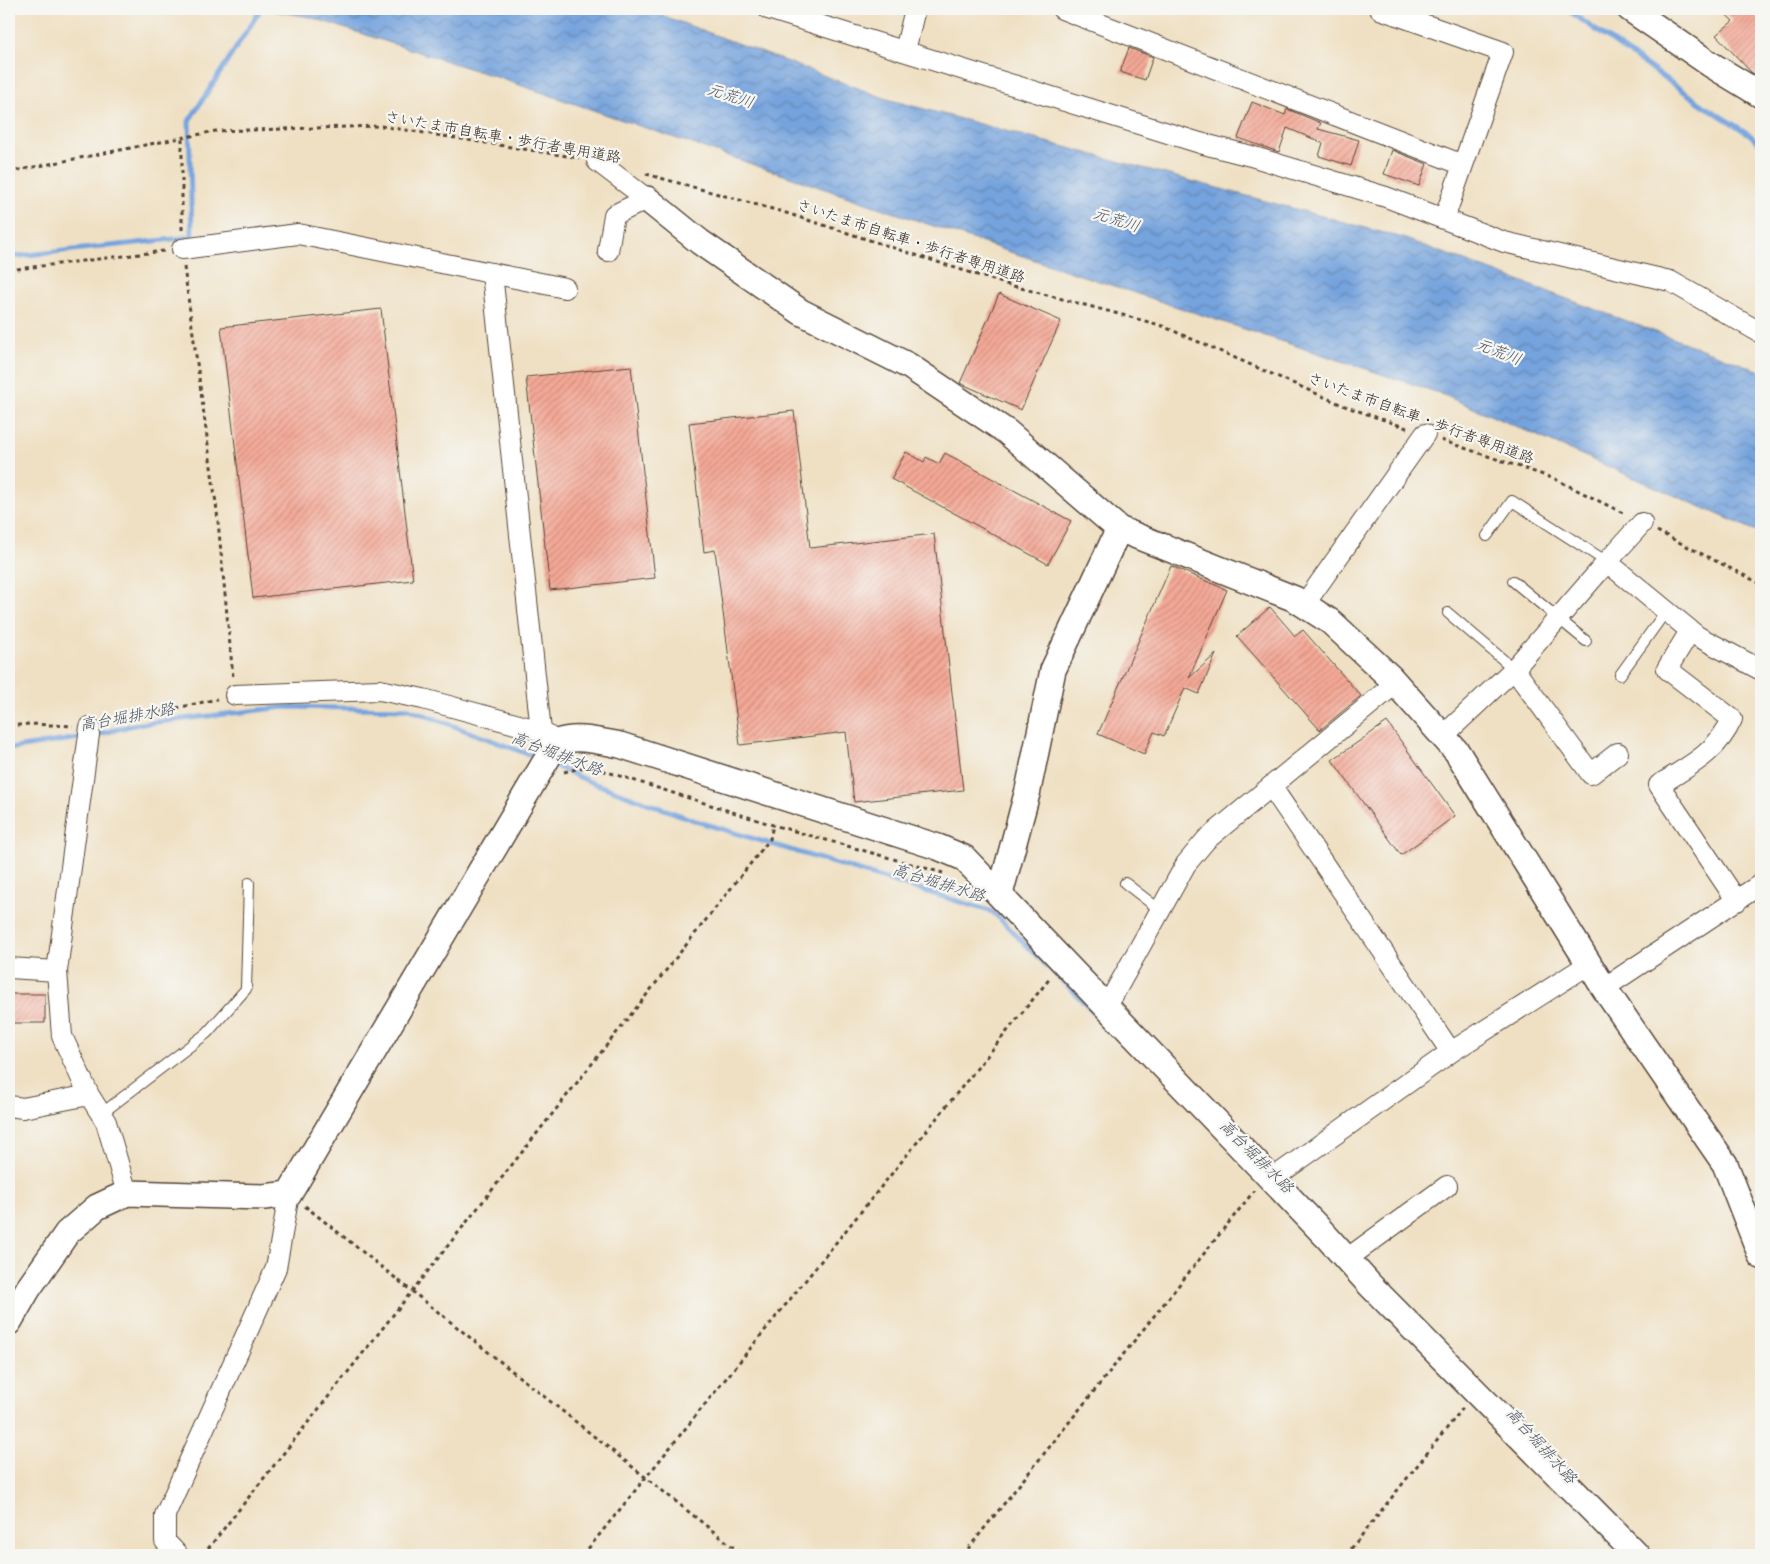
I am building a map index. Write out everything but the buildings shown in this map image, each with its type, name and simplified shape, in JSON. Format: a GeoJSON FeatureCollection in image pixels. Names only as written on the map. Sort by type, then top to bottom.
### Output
{"type":"FeatureCollection","features":[{"type":"Feature","properties":{"kind":"street"},"geometry":{"type":"LineString","coordinates":[[768,9],[1181,137],[1386,197],[1504,242],[1670,281],[1761,333]]}},
{"type":"Feature","properties":{"kind":"street"},"geometry":{"type":"LineString","coordinates":[[905,51],[915,9]]}},
{"type":"Feature","properties":{"kind":"street"},"geometry":{"type":"LineString","coordinates":[[1062,9],[1463,165]]}},
{"type":"Feature","properties":{"kind":"street"},"geometry":{"type":"LineString","coordinates":[[1380,9],[1503,52],[1444,219]]}},
{"type":"Feature","properties":{"kind":"street"},"geometry":{"type":"LineString","coordinates":[[1630,9],[1710,64],[1761,95]]}},
{"type":"Feature","properties":{"kind":"street"},"geometry":{"type":"LineString","coordinates":[[597,161],[700,242],[801,312],[909,366],[1007,432],[1118,530],[1295,599],[1331,622],[1396,683],[1457,752],[1604,988],[1724,1164],[1761,1256]]}},
{"type":"Feature","properties":{"kind":"street"},"geometry":{"type":"LineString","coordinates":[[608,251],[614,215],[647,199]]}},
{"type":"Feature","properties":{"kind":"street"},"geometry":{"type":"LineString","coordinates":[[182,249],[298,234],[565,288]]}},
{"type":"Feature","properties":{"kind":"street"},"geometry":{"type":"LineString","coordinates":[[178,1555],[165,1542],[165,1515],[276,1268],[289,1194],[550,740],[492,273]]}},
{"type":"Feature","properties":{"kind":"street"},"geometry":{"type":"LineString","coordinates":[[1304,605],[1425,434]]}},
{"type":"Feature","properties":{"kind":"street"},"geometry":{"type":"LineString","coordinates":[[1442,736],[1514,669],[1642,523]]}},
{"type":"Feature","properties":{"kind":"street"},"geometry":{"type":"LineString","coordinates":[[1000,894],[1028,790],[1053,670],[1118,530]]}},
{"type":"Feature","properties":{"kind":"street"},"geometry":{"type":"LineString","coordinates":[[1607,562],[1690,631],[1761,670]]}},
{"type":"Feature","properties":{"kind":"street"},"geometry":{"type":"LineString","coordinates":[[1690,631],[1667,669],[1732,720],[1724,737],[1706,755],[1659,785],[1736,900]]}},
{"type":"Feature","properties":{"kind":"street"},"geometry":{"type":"LineString","coordinates":[[1514,669],[1591,774],[1618,753]]}},
{"type":"Feature","properties":{"kind":"street"},"geometry":{"type":"LineString","coordinates":[[1106,1008],[1186,864],[1206,840],[1396,683]]}},
{"type":"Feature","properties":{"kind":"street"},"geometry":{"type":"LineString","coordinates":[[235,695],[380,690],[423,699],[550,740],[570,737],[620,745],[938,847],[964,858],[1348,1258],[1370,1285],[1637,1555]]}},
{"type":"Feature","properties":{"kind":"street"},"geometry":{"type":"LineString","coordinates":[[90,727],[56,971],[62,1036],[89,1095],[106,1122],[127,1193]]}},
{"type":"Feature","properties":{"kind":"street"},"geometry":{"type":"LineString","coordinates":[[1271,786],[1451,1052]]}},
{"type":"Feature","properties":{"kind":"street"},"geometry":{"type":"LineString","coordinates":[[1604,988],[1761,884]]}},
{"type":"Feature","properties":{"kind":"street"},"geometry":{"type":"LineString","coordinates":[[1269,1177],[1451,1052],[1589,964]]}},
{"type":"Feature","properties":{"kind":"street"},"geometry":{"type":"LineString","coordinates":[[9,968],[56,971]]}},
{"type":"Feature","properties":{"kind":"street"},"geometry":{"type":"LineString","coordinates":[[9,1106],[23,1108],[89,1095]]}},
{"type":"Feature","properties":{"kind":"street"},"geometry":{"type":"LineString","coordinates":[[1348,1258],[1447,1186]]}},
{"type":"Feature","properties":{"kind":"street"},"geometry":{"type":"LineString","coordinates":[[9,1322],[28,1289],[67,1233],[97,1207],[127,1193],[264,1197],[289,1194]]}},
{"type":"Feature","properties":{"kind":"lane"},"geometry":{"type":"LineString","coordinates":[[1487,536],[1512,501],[1607,562]]}},
{"type":"Feature","properties":{"kind":"lane"},"geometry":{"type":"LineString","coordinates":[[1513,581],[1586,641]]}},
{"type":"Feature","properties":{"kind":"lane"},"geometry":{"type":"LineString","coordinates":[[1620,676],[1666,611]]}},
{"type":"Feature","properties":{"kind":"lane"},"geometry":{"type":"LineString","coordinates":[[1448,612],[1514,669]]}},
{"type":"Feature","properties":{"kind":"lane"},"geometry":{"type":"LineString","coordinates":[[101,1114],[207,1033],[246,989],[249,883]]}},
{"type":"Feature","properties":{"kind":"lane"},"geometry":{"type":"LineString","coordinates":[[1125,883],[1160,910]]}},
{"type":"Feature","properties":{"kind":"path","name":"さいたま市自転車・歩行者専用道路"},"geometry":{"type":"LineString","coordinates":[[9,172],[216,131],[380,126],[597,161]]}},
{"type":"Feature","properties":{"kind":"path"},"geometry":{"type":"LineString","coordinates":[[9,726],[30,724],[90,727],[235,695],[217,511],[182,249],[183,138]]}},
{"type":"Feature","properties":{"kind":"path","name":"さいたま市自転車・歩行者専用道路"},"geometry":{"type":"LineString","coordinates":[[644,174],[783,212],[1002,283],[1160,325],[1347,406],[1555,479],[1761,584]]}},
{"type":"Feature","properties":{"kind":"path"},"geometry":{"type":"LineString","coordinates":[[9,270],[182,249]]}},
{"type":"Feature","properties":{"kind":"path"},"geometry":{"type":"LineString","coordinates":[[550,740],[564,772],[589,766],[773,825],[946,874]]}},
{"type":"Feature","properties":{"kind":"path"},"geometry":{"type":"LineString","coordinates":[[203,1555],[770,839],[773,825]]}},
{"type":"Feature","properties":{"kind":"path"},"geometry":{"type":"LineString","coordinates":[[583,1555],[1064,962]]}},
{"type":"Feature","properties":{"kind":"path"},"geometry":{"type":"LineString","coordinates":[[962,1555],[1269,1177]]}},
{"type":"Feature","properties":{"kind":"path"},"geometry":{"type":"LineString","coordinates":[[289,1194],[645,1479],[743,1555]]}},
{"type":"Feature","properties":{"kind":"path"},"geometry":{"type":"LineString","coordinates":[[1346,1555],[1476,1392]]}},
{"type":"Feature","properties":{"kind":"water","name":"元荒川"},"geometry":{"type":"Polygon","coordinates":[[[263,9],[645,9],[887,99],[1403,238],[1761,371],[1761,533],[1439,393],[1001,249],[493,76],[310,17],[263,9]]]}},
{"type":"Feature","properties":{"kind":"waterway"},"geometry":{"type":"LineString","coordinates":[[9,257],[192,237],[189,121],[261,9]]}},
{"type":"Feature","properties":{"kind":"waterway"},"geometry":{"type":"LineString","coordinates":[[1566,9],[1703,105],[1749,134],[1761,145]]}},
{"type":"Feature","properties":{"kind":"waterway","name":"高台堀排水路"},"geometry":{"type":"LineString","coordinates":[[93,736],[133,725],[285,707],[409,709],[538,758]]}},
{"type":"Feature","properties":{"kind":"waterway","name":"高台堀排水路"},"geometry":{"type":"LineString","coordinates":[[9,749],[85,737]]}},
{"type":"Feature","properties":{"kind":"waterway","name":"高台堀排水路"},"geometry":{"type":"LineString","coordinates":[[553,765],[588,781],[696,821],[993,912],[1097,1015]]}}]}
